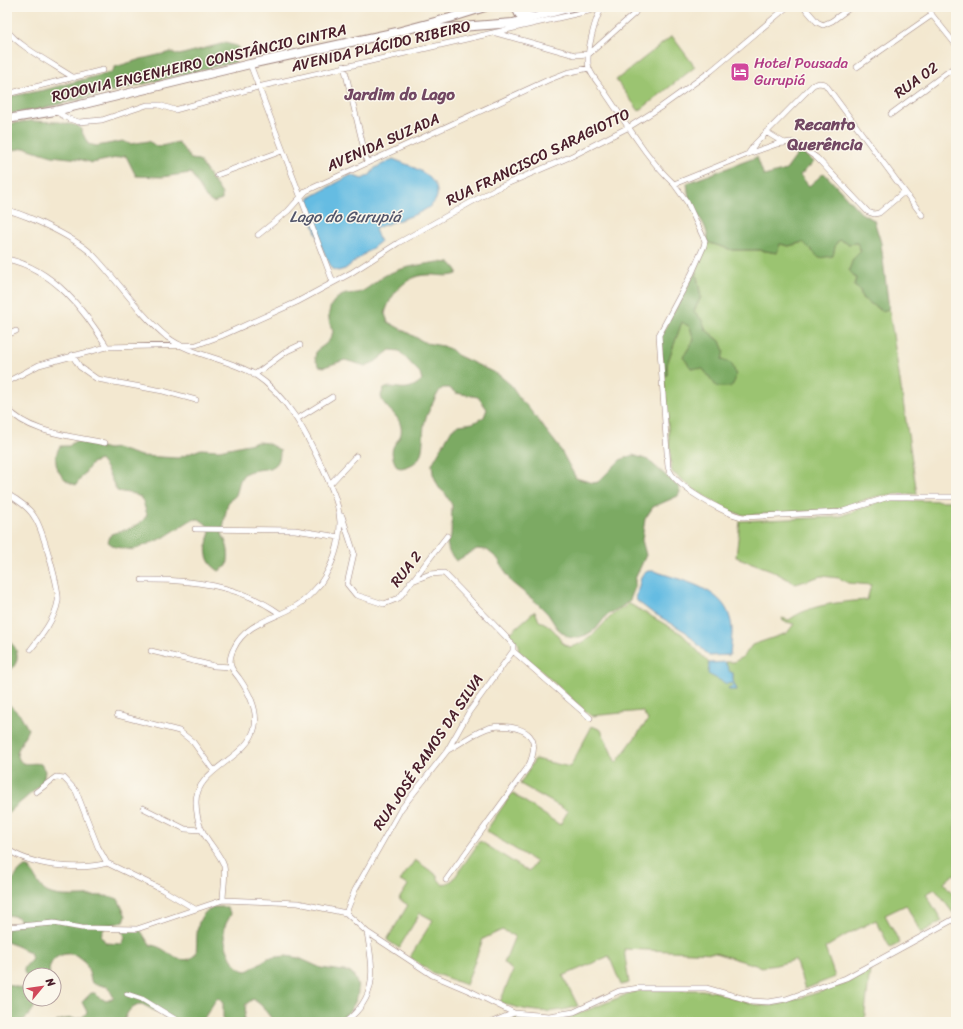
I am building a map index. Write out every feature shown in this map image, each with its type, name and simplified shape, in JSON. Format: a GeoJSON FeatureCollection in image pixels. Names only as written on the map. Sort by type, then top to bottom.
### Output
{"type":"FeatureCollection","features":[{"type":"Feature","properties":{"kind":"main road","name":"RODOVIA ENGENHEIRO CONSTÂNCIO CINTRA"},"geometry":{"type":"LineString","coordinates":[[7,119],[55,111],[250,64],[397,32],[485,7]]}},
{"type":"Feature","properties":{"kind":"main road"},"geometry":{"type":"LineString","coordinates":[[516,7],[519,14],[535,17]]}},
{"type":"Feature","properties":{"kind":"main road","name":"RODOVIA ENGENHEIRO CONSTÂNCIO CINTRA"},"geometry":{"type":"LineString","coordinates":[[397,32],[446,27],[493,26],[572,7]]}},
{"type":"Feature","properties":{"kind":"street"},"geometry":{"type":"LineString","coordinates":[[580,7],[601,11],[615,7]]}},
{"type":"Feature","properties":{"kind":"street"},"geometry":{"type":"LineString","coordinates":[[496,33],[575,55],[588,54],[635,13],[638,7]]}},
{"type":"Feature","properties":{"kind":"street","name":"RUA FRANCISCO SARAGIOTTO"},"geometry":{"type":"LineString","coordinates":[[182,346],[196,345],[221,336],[297,302],[495,189],[572,156],[629,127],[661,107],[711,71],[787,7]]}},
{"type":"Feature","properties":{"kind":"street"},"geometry":{"type":"LineString","coordinates":[[804,7],[817,22],[823,25],[832,22],[851,7]]}},
{"type":"Feature","properties":{"kind":"street"},"geometry":{"type":"LineString","coordinates":[[929,7],[932,15],[956,45]]}},
{"type":"Feature","properties":{"kind":"street","name":"AVENIDA PLÁCIDO RIBEIRO"},"geometry":{"type":"LineString","coordinates":[[55,111],[78,122],[102,120],[147,105],[159,105],[175,110],[258,87],[344,66],[593,10]]}},
{"type":"Feature","properties":{"kind":"street"},"geometry":{"type":"LineString","coordinates":[[601,11],[588,54],[589,68],[629,127],[687,202],[705,241],[692,273],[659,335],[668,467],[672,476],[695,494],[729,514],[743,517],[840,512],[893,496],[956,497]]}},
{"type":"Feature","properties":{"kind":"street"},"geometry":{"type":"LineString","coordinates":[[857,67],[932,15]]}},
{"type":"Feature","properties":{"kind":"street"},"geometry":{"type":"LineString","coordinates":[[7,30],[9,34],[29,49],[74,78]]}},
{"type":"Feature","properties":{"kind":"street"},"geometry":{"type":"LineString","coordinates":[[250,64],[299,197],[333,282]]}},
{"type":"Feature","properties":{"kind":"street"},"geometry":{"type":"LineString","coordinates":[[344,66],[367,162]]}},
{"type":"Feature","properties":{"kind":"street","name":"RUA 02"},"geometry":{"type":"LineString","coordinates":[[890,114],[956,66]]}},
{"type":"Feature","properties":{"kind":"street","name":"AVENIDA SUZADA"},"geometry":{"type":"LineString","coordinates":[[258,235],[288,211],[306,191],[548,80],[566,73],[589,68]]}},
{"type":"Feature","properties":{"kind":"street"},"geometry":{"type":"LineString","coordinates":[[7,94],[103,70]]}},
{"type":"Feature","properties":{"kind":"street"},"geometry":{"type":"LineString","coordinates":[[748,154],[766,132],[813,85],[820,83],[825,84],[922,215]]}},
{"type":"Feature","properties":{"kind":"street"},"geometry":{"type":"LineString","coordinates":[[766,132],[784,143]]}},
{"type":"Feature","properties":{"kind":"street"},"geometry":{"type":"LineString","coordinates":[[674,184],[748,154],[791,142],[808,150],[868,212],[874,214],[884,210],[904,192]]}},
{"type":"Feature","properties":{"kind":"street"},"geometry":{"type":"LineString","coordinates":[[217,175],[282,151]]}},
{"type":"Feature","properties":{"kind":"street"},"geometry":{"type":"LineString","coordinates":[[7,210],[30,218],[86,249],[148,318],[170,339],[182,346],[227,362],[254,375],[276,392],[297,420],[330,484],[337,502],[340,521],[339,538],[336,556],[329,571],[318,587],[295,607],[261,622],[239,640],[233,649],[230,658],[231,667],[246,689],[253,703],[255,716],[254,728],[243,747],[214,771],[199,790],[196,801],[202,830],[224,866],[223,900]]}},
{"type":"Feature","properties":{"kind":"street"},"geometry":{"type":"LineString","coordinates":[[7,259],[28,265],[57,284],[99,334],[107,348]]}},
{"type":"Feature","properties":{"kind":"street"},"geometry":{"type":"LineString","coordinates":[[7,335],[16,331]]}},
{"type":"Feature","properties":{"kind":"street"},"geometry":{"type":"LineString","coordinates":[[254,375],[287,351],[300,345]]}},
{"type":"Feature","properties":{"kind":"street"},"geometry":{"type":"LineString","coordinates":[[7,382],[39,365],[72,355],[107,348],[182,346]]}},
{"type":"Feature","properties":{"kind":"street"},"geometry":{"type":"LineString","coordinates":[[72,355],[80,366],[97,379],[162,391],[196,400]]}},
{"type":"Feature","properties":{"kind":"street"},"geometry":{"type":"LineString","coordinates":[[297,420],[332,397]]}},
{"type":"Feature","properties":{"kind":"street"},"geometry":{"type":"LineString","coordinates":[[7,408],[16,417],[40,428],[105,443]]}},
{"type":"Feature","properties":{"kind":"street"},"geometry":{"type":"LineString","coordinates":[[330,484],[356,456]]}},
{"type":"Feature","properties":{"kind":"street"},"geometry":{"type":"LineString","coordinates":[[7,494],[19,501],[36,518],[59,599],[51,622],[31,649]]}},
{"type":"Feature","properties":{"kind":"street","name":"RUA 2"},"geometry":{"type":"LineString","coordinates":[[337,502],[354,553],[347,584],[356,595],[384,604],[399,598],[447,536]]}},
{"type":"Feature","properties":{"kind":"street"},"geometry":{"type":"LineString","coordinates":[[196,529],[295,530],[339,538]]}},
{"type":"Feature","properties":{"kind":"street"},"geometry":{"type":"LineString","coordinates":[[410,582],[430,574],[444,573],[508,640],[512,645],[513,651],[590,718]]}},
{"type":"Feature","properties":{"kind":"street"},"geometry":{"type":"LineString","coordinates":[[142,580],[172,580],[225,588],[264,602],[279,613]]}},
{"type":"Feature","properties":{"kind":"street"},"geometry":{"type":"LineString","coordinates":[[151,651],[214,666],[231,667]]}},
{"type":"Feature","properties":{"kind":"street","name":"RUA JOSÉ RAMOS DA SILVA"},"geometry":{"type":"LineString","coordinates":[[346,913],[349,903],[388,830],[401,809],[447,751],[482,692],[513,651]]}},
{"type":"Feature","properties":{"kind":"street"},"geometry":{"type":"LineString","coordinates":[[117,715],[179,731],[193,742],[214,771]]}},
{"type":"Feature","properties":{"kind":"street"},"geometry":{"type":"LineString","coordinates":[[446,880],[528,767],[534,749],[533,742],[527,732],[521,729],[499,726],[486,729],[447,751]]}},
{"type":"Feature","properties":{"kind":"street"},"geometry":{"type":"LineString","coordinates":[[36,792],[56,777],[64,778],[76,791],[98,847],[107,863],[163,890],[195,909]]}},
{"type":"Feature","properties":{"kind":"street"},"geometry":{"type":"LineString","coordinates":[[143,808],[185,829],[202,830]]}},
{"type":"Feature","properties":{"kind":"street"},"geometry":{"type":"LineString","coordinates":[[7,849],[14,854],[28,859],[56,865],[93,867],[107,863]]}},
{"type":"Feature","properties":{"kind":"street"},"geometry":{"type":"LineString","coordinates":[[7,927],[54,923],[82,928],[137,929],[223,900],[298,903],[346,913],[367,932],[432,976],[493,1002],[514,1013],[548,1016],[564,1015],[619,991],[639,988],[706,988],[752,1001],[777,1001],[846,978],[956,918]]}},
{"type":"Feature","properties":{"kind":"street"},"geometry":{"type":"LineString","coordinates":[[345,1022],[356,1014],[364,1003],[370,990],[372,980],[367,932]]}},
{"type":"Feature","properties":{"kind":"street"},"geometry":{"type":"LineString","coordinates":[[127,994],[142,999],[180,1022]]}},
{"type":"Feature","properties":{"kind":"street"},"geometry":{"type":"LineString","coordinates":[[492,1022],[514,1013]]}},
{"type":"Feature","properties":{"kind":"green space"},"geometry":{"type":"Polygon","coordinates":[[[672,36],[695,67],[639,111],[616,80],[672,36]]]}},
{"type":"Feature","properties":{"kind":"green space"},"geometry":{"type":"Polygon","coordinates":[[[225,43],[237,46],[240,53],[235,62],[35,110],[7,114],[7,97],[44,90],[112,72],[115,67],[141,59],[171,52],[179,55],[225,43]]]}},
{"type":"Feature","properties":{"kind":"green space"},"geometry":{"type":"Polygon","coordinates":[[[31,121],[59,122],[79,126],[88,144],[97,146],[123,141],[130,144],[149,141],[157,147],[178,142],[191,159],[199,160],[222,194],[222,200],[213,203],[206,198],[191,173],[162,177],[136,176],[126,156],[92,163],[79,159],[52,156],[26,148],[7,151],[7,124],[31,121]]]}},
{"type":"Feature","properties":{"kind":"green space"},"geometry":{"type":"Polygon","coordinates":[[[800,151],[814,162],[800,175],[809,186],[824,173],[861,213],[874,220],[881,243],[889,309],[882,311],[862,298],[860,290],[854,286],[856,278],[849,270],[853,259],[861,251],[857,243],[849,244],[840,240],[836,243],[833,256],[819,258],[803,242],[789,246],[780,244],[777,253],[760,250],[732,250],[707,242],[705,226],[690,202],[687,183],[757,157],[764,176],[786,170],[800,151]]]}},
{"type":"Feature","properties":{"kind":"green space"},"geometry":{"type":"Polygon","coordinates":[[[840,240],[849,244],[857,243],[861,251],[853,259],[856,278],[854,286],[860,290],[862,298],[882,311],[889,308],[917,494],[880,496],[831,510],[743,515],[729,511],[696,491],[672,472],[671,466],[664,376],[667,375],[667,364],[682,321],[690,327],[694,340],[683,357],[703,369],[717,387],[722,360],[720,341],[706,330],[702,320],[694,311],[701,297],[696,271],[707,242],[732,250],[760,250],[777,253],[780,244],[789,246],[803,242],[836,243],[840,240]]]}},
{"type":"Feature","properties":{"kind":"green space"},"geometry":{"type":"Polygon","coordinates":[[[438,262],[451,263],[457,270],[457,274],[449,276],[419,276],[405,283],[390,300],[385,314],[388,322],[426,343],[443,346],[452,350],[457,355],[499,375],[511,385],[521,400],[559,447],[576,478],[593,483],[598,482],[620,460],[633,455],[648,460],[679,487],[680,492],[678,496],[653,507],[645,519],[642,540],[646,555],[635,579],[635,587],[630,600],[623,606],[607,615],[596,629],[586,635],[576,638],[568,637],[557,628],[548,614],[536,602],[511,582],[498,559],[487,550],[477,549],[456,561],[449,552],[447,543],[451,536],[452,505],[445,493],[439,488],[433,474],[432,464],[452,429],[459,425],[473,423],[484,417],[487,409],[478,397],[456,393],[449,388],[443,388],[440,390],[425,421],[420,456],[410,465],[401,468],[397,467],[392,453],[395,444],[400,437],[400,422],[382,400],[381,396],[383,390],[387,388],[404,388],[415,385],[422,380],[420,373],[399,351],[390,350],[375,362],[365,366],[345,360],[324,367],[319,366],[315,359],[316,351],[331,338],[333,331],[329,320],[330,309],[335,300],[340,296],[361,292],[384,276],[397,270],[438,262]]]}},
{"type":"Feature","properties":{"kind":"green space"},"geometry":{"type":"Polygon","coordinates":[[[696,271],[701,297],[694,311],[702,320],[706,330],[720,341],[724,351],[722,360],[731,363],[733,366],[735,381],[731,387],[717,387],[703,369],[691,368],[683,357],[694,340],[690,327],[682,322],[667,364],[667,375],[664,376],[660,337],[696,271]]]}},
{"type":"Feature","properties":{"kind":"green space"},"geometry":{"type":"Polygon","coordinates":[[[75,441],[108,449],[116,448],[141,456],[178,458],[201,449],[219,450],[258,442],[267,443],[280,450],[277,463],[273,466],[252,471],[243,475],[236,495],[229,501],[222,534],[228,550],[228,562],[227,566],[219,571],[210,563],[207,554],[206,549],[210,532],[206,524],[199,519],[191,520],[163,538],[133,550],[115,547],[108,542],[111,534],[136,526],[147,515],[142,498],[134,494],[117,491],[106,468],[100,460],[92,463],[76,485],[65,479],[58,470],[56,464],[57,452],[60,446],[69,446],[75,441]]]}},
{"type":"Feature","properties":{"kind":"green space"},"geometry":{"type":"Polygon","coordinates":[[[884,500],[956,501],[956,876],[954,874],[944,883],[956,898],[956,911],[953,913],[935,889],[926,894],[942,921],[921,933],[906,905],[885,915],[900,943],[890,948],[876,920],[846,935],[825,948],[835,977],[805,989],[795,960],[762,967],[715,953],[624,949],[629,983],[621,985],[609,956],[563,976],[578,1006],[558,1011],[529,1010],[500,1002],[513,971],[504,963],[515,936],[502,930],[483,939],[466,985],[431,972],[410,957],[433,920],[420,913],[399,948],[387,940],[408,905],[399,899],[408,885],[400,881],[415,860],[438,876],[438,879],[443,885],[453,880],[480,841],[529,872],[536,862],[486,831],[512,793],[560,825],[568,811],[520,784],[535,759],[570,767],[592,726],[601,730],[616,763],[648,720],[642,711],[591,716],[518,650],[519,644],[509,634],[535,611],[539,621],[552,629],[558,635],[561,642],[569,647],[589,638],[628,603],[682,634],[709,663],[708,665],[734,686],[728,688],[737,690],[733,681],[733,673],[730,673],[725,662],[734,662],[744,656],[752,645],[787,633],[794,624],[783,621],[782,618],[789,620],[806,610],[816,607],[867,600],[871,585],[848,583],[839,578],[821,576],[796,584],[771,570],[736,557],[740,521],[838,517],[884,500]]]}},
{"type":"Feature","properties":{"kind":"green space"},"geometry":{"type":"Polygon","coordinates":[[[7,640],[15,647],[17,656],[14,666],[7,673],[7,640]]]}},
{"type":"Feature","properties":{"kind":"green space"},"geometry":{"type":"Polygon","coordinates":[[[7,702],[21,716],[28,729],[17,752],[18,758],[26,764],[41,764],[45,771],[43,783],[7,814],[7,702]]]}},
{"type":"Feature","properties":{"kind":"green space"},"geometry":{"type":"Polygon","coordinates":[[[25,867],[29,867],[40,886],[48,893],[66,896],[99,896],[118,899],[126,916],[124,921],[104,928],[101,936],[106,943],[122,944],[125,938],[123,930],[139,928],[150,945],[161,948],[174,957],[184,960],[190,959],[196,954],[197,933],[199,921],[202,916],[213,907],[226,907],[231,914],[224,929],[225,941],[232,960],[241,969],[247,971],[268,958],[286,956],[299,958],[321,968],[351,972],[358,986],[358,993],[354,1004],[341,1022],[274,1022],[261,1005],[253,999],[246,1004],[244,1021],[228,1022],[223,1020],[223,1001],[218,998],[200,1022],[175,1022],[142,1004],[138,1004],[132,1007],[126,1015],[124,1022],[56,1022],[65,1019],[80,1018],[85,1015],[87,1012],[82,1002],[91,993],[95,993],[106,1001],[114,998],[108,987],[92,983],[88,968],[83,960],[78,956],[66,954],[60,956],[55,958],[49,967],[25,967],[32,959],[30,952],[7,942],[7,926],[22,924],[18,917],[7,915],[7,884],[25,867]]]}},
{"type":"Feature","properties":{"kind":"green space"},"geometry":{"type":"Polygon","coordinates":[[[870,970],[864,1022],[498,1022],[512,1018],[538,1020],[565,1019],[638,990],[702,990],[716,992],[752,1004],[768,1006],[781,1004],[845,984],[870,970]]]}},
{"type":"Feature","properties":{"kind":"green space"},"geometry":{"type":"Polygon","coordinates":[[[7,984],[22,989],[22,1007],[35,1007],[22,1021],[7,1022],[7,984]]]}},
{"type":"Feature","properties":{"kind":"water","name":"Lago do Gurupiá"},"geometry":{"type":"Polygon","coordinates":[[[393,159],[420,170],[431,179],[437,191],[436,199],[423,211],[375,229],[380,242],[345,269],[338,271],[332,269],[320,243],[310,215],[309,198],[351,175],[362,179],[370,175],[375,168],[393,159]]]}},
{"type":"Feature","properties":{"kind":"water"},"geometry":{"type":"Polygon","coordinates":[[[648,571],[654,571],[698,586],[718,599],[725,607],[732,627],[730,655],[709,656],[686,632],[650,611],[637,601],[636,598],[641,578],[643,574],[648,571]]]}},
{"type":"Feature","properties":{"kind":"water"},"geometry":{"type":"Polygon","coordinates":[[[725,662],[730,672],[733,673],[733,681],[737,690],[729,690],[728,688],[733,686],[732,683],[727,684],[708,674],[709,663],[725,662]]]}},
{"type":"Feature","properties":{"kind":"place","name":"Hotel Pousada Gurupiá"},"geometry":{"type":"Point","coordinates":[740,72]}},
{"type":"Feature","properties":{"kind":"district","name":"Jardim do Lago"},"geometry":{"type":"Point","coordinates":[400,94]}},
{"type":"Feature","properties":{"kind":"district","name":"Recanto Querência"},"geometry":{"type":"Point","coordinates":[825,134]}}]}
